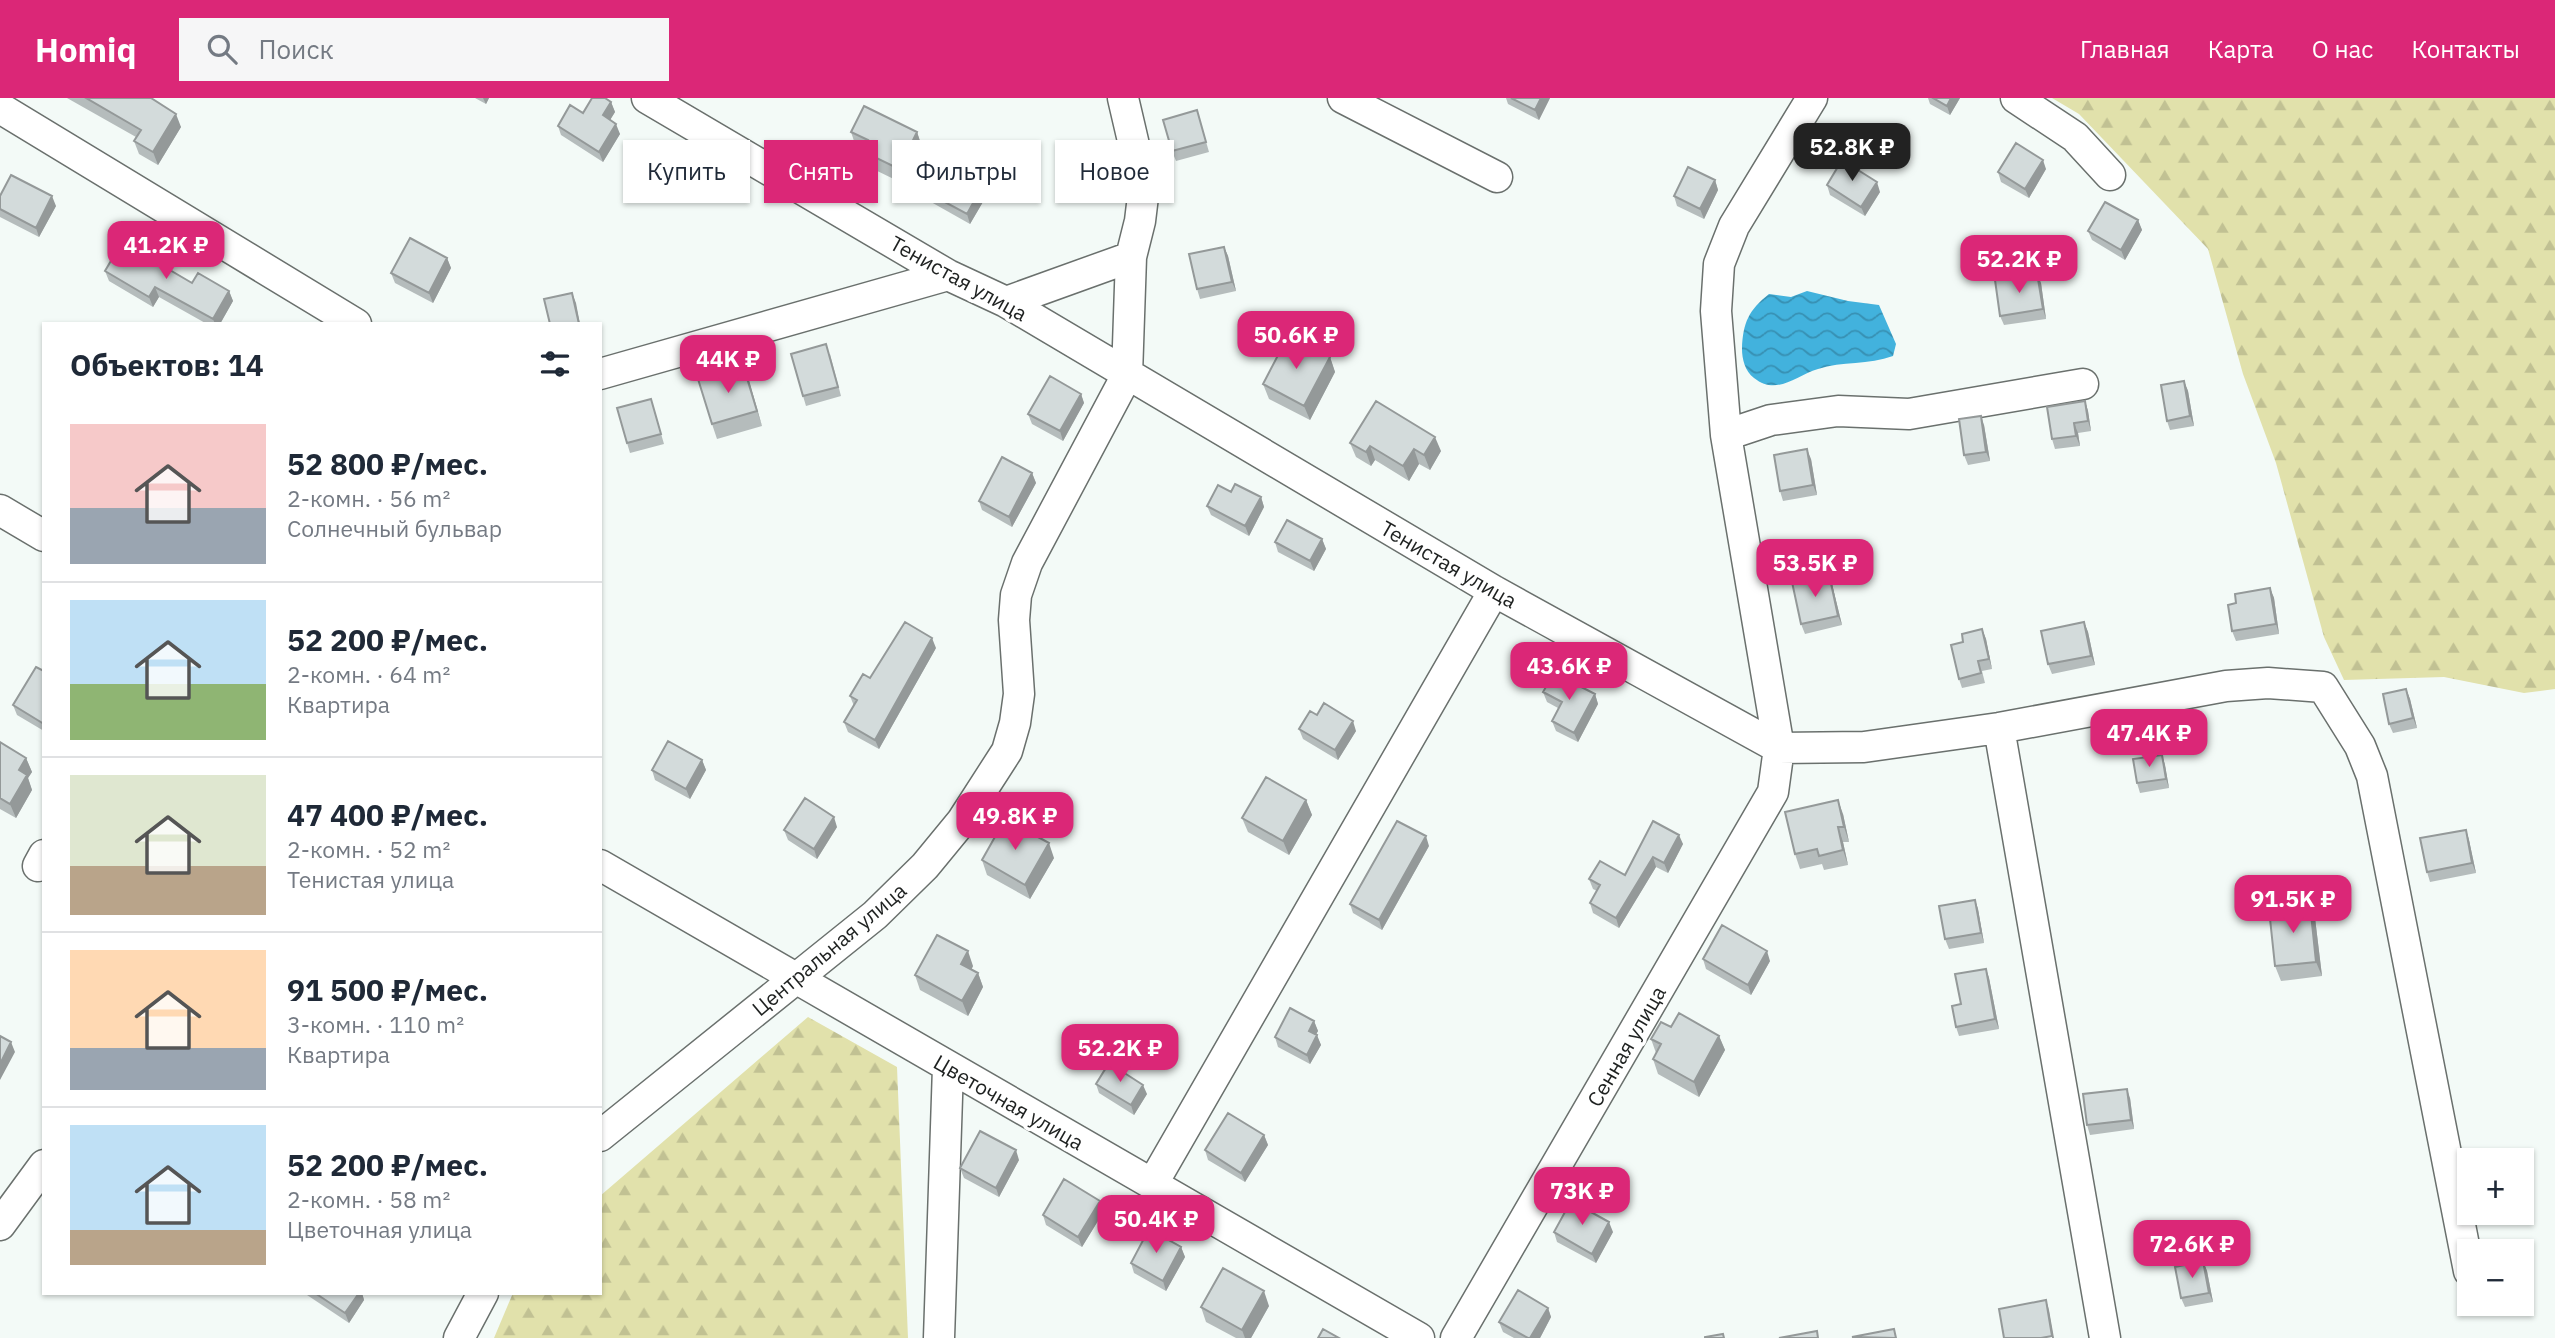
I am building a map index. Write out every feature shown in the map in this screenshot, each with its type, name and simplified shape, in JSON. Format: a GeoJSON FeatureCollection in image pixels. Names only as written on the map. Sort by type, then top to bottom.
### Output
{"type":"FeatureCollection","features":[{"type":"Feature","properties":{"kind":"street","name":"Тенистая улица"},"geometry":{"type":"LineString","coordinates":[[647,98],[948,275],[1006,302],[1494,591],[1779,748],[1864,747],[1999,728],[2226,686],[2268,683],[2323,687],[2360,746],[2371,776],[2463,1239]]}},
{"type":"Feature","properties":{"kind":"street"},"geometry":{"type":"LineString","coordinates":[[1123,98],[1144,188],[1140,221],[1131,257],[1127,375]]}},
{"type":"Feature","properties":{"kind":"street"},"geometry":{"type":"LineString","coordinates":[[1343,98],[1497,177]]}},
{"type":"Feature","properties":{"kind":"street","name":"Сенная улица"},"geometry":{"type":"LineString","coordinates":[[1457,1338],[1766,809],[1773,792],[1779,748],[1726,435],[1717,355],[1719,264],[1734,226],[1812,98]]}},
{"type":"Feature","properties":{"kind":"street"},"geometry":{"type":"LineString","coordinates":[[2016,98],[2075,137],[2110,175]]}},
{"type":"Feature","properties":{"kind":"street"},"geometry":{"type":"LineString","coordinates":[[0,108],[353,322]]}},
{"type":"Feature","properties":{"kind":"street"},"geometry":{"type":"LineString","coordinates":[[1006,302],[1131,257]]}},
{"type":"Feature","properties":{"kind":"street"},"geometry":{"type":"LineString","coordinates":[[602,373],[948,275]]}},
{"type":"Feature","properties":{"kind":"street","name":"Центральная улица"},"geometry":{"type":"LineString","coordinates":[[602,1134],[875,915],[925,866],[962,821],[1007,751],[1019,694],[1014,620],[1016,595],[1027,563],[1127,375]]}},
{"type":"Feature","properties":{"kind":"street"},"geometry":{"type":"LineString","coordinates":[[1726,435],[1771,419],[1838,411],[1909,414],[2083,384]]}},
{"type":"Feature","properties":{"kind":"street"},"geometry":{"type":"LineString","coordinates":[[0,510],[42,535]]}},
{"type":"Feature","properties":{"kind":"street"},"geometry":{"type":"LineString","coordinates":[[1153,1183],[1494,591]]}},
{"type":"Feature","properties":{"kind":"street"},"geometry":{"type":"LineString","coordinates":[[1999,728],[2105,1338]]}},
{"type":"Feature","properties":{"kind":"street","name":"Цветочная улица"},"geometry":{"type":"LineString","coordinates":[[602,865],[794,979],[1419,1338]]}},
{"type":"Feature","properties":{"kind":"street"},"geometry":{"type":"LineString","coordinates":[[939,1338],[948,1067]]}},
{"type":"Feature","properties":{"kind":"street"},"geometry":{"type":"LineString","coordinates":[[0,1225],[42,1168]]}},
{"type":"Feature","properties":{"kind":"street"},"geometry":{"type":"LineString","coordinates":[[459,1338],[482,1295]]}},
{"type":"Feature","properties":{"kind":"green space"},"geometry":{"type":"Polygon","coordinates":[[[2052,98],[2555,98],[2555,689],[2524,693],[2444,677],[2344,680],[2324,637],[2276,463],[2243,374],[2208,249],[2079,114],[2052,98]]]}},
{"type":"Feature","properties":{"kind":"green space"},"geometry":{"type":"Polygon","coordinates":[[[808,1017],[897,1067],[908,1338],[494,1338],[512,1295],[602,1295],[602,1194],[808,1017]]]}},
{"type":"Feature","properties":{"kind":"water"},"geometry":{"type":"Polygon","coordinates":[[[1807,291],[1879,305],[1896,344],[1893,356],[1827,367],[1778,385],[1762,383],[1754,378],[1745,365],[1742,349],[1744,331],[1752,311],[1769,294],[1791,297],[1807,291]]]}},
{"type":"Feature","properties":{"kind":"building"},"geometry":{"type":"Polygon","coordinates":[[[86,98],[151,98],[176,114],[153,152],[134,141],[141,130],[86,98]]]}},
{"type":"Feature","properties":{"kind":"building"},"geometry":{"type":"Polygon","coordinates":[[[592,98],[605,98],[611,102],[603,115],[616,124],[599,152],[558,126],[570,105],[583,113],[592,98]]]}},
{"type":"Feature","properties":{"kind":"building"},"geometry":{"type":"Polygon","coordinates":[[[1511,98],[1541,98],[1535,110],[1511,98]]]}},
{"type":"Feature","properties":{"kind":"building"},"geometry":{"type":"Polygon","coordinates":[[[1933,98],[1951,98],[1947,106],[1933,98]]]}},
{"type":"Feature","properties":{"kind":"building"},"geometry":{"type":"Polygon","coordinates":[[[864,106],[917,132],[913,140],[892,140],[892,166],[878,159],[878,140],[868,140],[851,132],[864,106]]]}},
{"type":"Feature","properties":{"kind":"building"},"geometry":{"type":"Polygon","coordinates":[[[1197,110],[1206,142],[1174,150],[1174,140],[1169,140],[1163,120],[1197,110]]]}},
{"type":"Feature","properties":{"kind":"building"},"geometry":{"type":"Polygon","coordinates":[[[2016,143],[2043,160],[2025,189],[1998,172],[2016,143]]]}},
{"type":"Feature","properties":{"kind":"building"},"geometry":{"type":"Polygon","coordinates":[[[1842,160],[1877,182],[1861,207],[1827,185],[1842,160]]]}},
{"type":"Feature","properties":{"kind":"building"},"geometry":{"type":"Polygon","coordinates":[[[1688,167],[1715,180],[1700,209],[1674,196],[1688,167]]]}},
{"type":"Feature","properties":{"kind":"building"},"geometry":{"type":"Polygon","coordinates":[[[11,175],[52,196],[36,228],[0,209],[0,196],[11,175]]]}},
{"type":"Feature","properties":{"kind":"building"},"geometry":{"type":"Polygon","coordinates":[[[2105,202],[2138,220],[2121,250],[2088,231],[2105,202]]]}},
{"type":"Feature","properties":{"kind":"building"},"geometry":{"type":"Polygon","coordinates":[[[947,203],[973,203],[967,214],[947,203]]]}},
{"type":"Feature","properties":{"kind":"building"},"geometry":{"type":"Polygon","coordinates":[[[410,238],[447,258],[429,293],[391,273],[410,238]]]}},
{"type":"Feature","properties":{"kind":"building"},"geometry":{"type":"Polygon","coordinates":[[[122,242],[192,283],[198,273],[229,291],[213,319],[155,287],[149,297],[105,271],[122,242]]]}},
{"type":"Feature","properties":{"kind":"building"},"geometry":{"type":"Polygon","coordinates":[[[1224,247],[1232,282],[1197,289],[1189,254],[1224,247]]]}},
{"type":"Feature","properties":{"kind":"building"},"geometry":{"type":"Polygon","coordinates":[[[2037,273],[2043,309],[2000,316],[1995,280],[2037,273]]]}},
{"type":"Feature","properties":{"kind":"building"},"geometry":{"type":"Polygon","coordinates":[[[572,293],[579,322],[550,322],[544,299],[572,293]]]}},
{"type":"Feature","properties":{"kind":"building"},"geometry":{"type":"Polygon","coordinates":[[[1288,336],[1330,357],[1304,406],[1263,384],[1288,336]]]}},
{"type":"Feature","properties":{"kind":"building"},"geometry":{"type":"Polygon","coordinates":[[[826,344],[838,387],[803,396],[791,354],[826,344]]]}},
{"type":"Feature","properties":{"kind":"building"},"geometry":{"type":"Polygon","coordinates":[[[743,365],[757,411],[712,424],[698,379],[743,365]]]}},
{"type":"Feature","properties":{"kind":"building"},"geometry":{"type":"Polygon","coordinates":[[[1050,376],[1081,394],[1060,431],[1028,414],[1050,376]]]}},
{"type":"Feature","properties":{"kind":"building"},"geometry":{"type":"Polygon","coordinates":[[[2184,381],[2190,416],[2167,421],[2161,385],[2184,381]]]}},
{"type":"Feature","properties":{"kind":"building"},"geometry":{"type":"Polygon","coordinates":[[[651,399],[661,434],[627,443],[617,408],[651,399]]]}},
{"type":"Feature","properties":{"kind":"building"},"geometry":{"type":"Polygon","coordinates":[[[1376,401],[1435,437],[1424,455],[1414,449],[1403,466],[1370,446],[1366,452],[1350,443],[1376,401]]]}},
{"type":"Feature","properties":{"kind":"building"},"geometry":{"type":"Polygon","coordinates":[[[2085,401],[2088,421],[2074,423],[2076,436],[2052,439],[2047,407],[2085,401]]]}},
{"type":"Feature","properties":{"kind":"building"},"geometry":{"type":"Polygon","coordinates":[[[1981,416],[1986,452],[1964,455],[1959,419],[1981,416]]]}},
{"type":"Feature","properties":{"kind":"building"},"geometry":{"type":"Polygon","coordinates":[[[1807,449],[1813,485],[1780,491],[1774,455],[1807,449]]]}},
{"type":"Feature","properties":{"kind":"building"},"geometry":{"type":"Polygon","coordinates":[[[1002,457],[1032,473],[1009,517],[979,501],[1002,457]]]}},
{"type":"Feature","properties":{"kind":"building"},"geometry":{"type":"Polygon","coordinates":[[[1235,484],[1261,497],[1245,526],[1207,506],[1218,485],[1231,492],[1235,484]]]}},
{"type":"Feature","properties":{"kind":"building"},"geometry":{"type":"Polygon","coordinates":[[[1287,520],[1322,539],[1310,561],[1275,542],[1287,520]]]}},
{"type":"Feature","properties":{"kind":"building"},"geometry":{"type":"Polygon","coordinates":[[[1829,574],[1838,616],[1801,624],[1792,582],[1829,574]]]}},
{"type":"Feature","properties":{"kind":"building"},"geometry":{"type":"Polygon","coordinates":[[[2270,588],[2276,624],[2232,631],[2228,605],[2236,603],[2235,594],[2270,588]]]}},
{"type":"Feature","properties":{"kind":"building"},"geometry":{"type":"Polygon","coordinates":[[[905,622],[932,638],[875,740],[844,722],[857,700],[850,696],[863,674],[870,678],[905,622]]]}},
{"type":"Feature","properties":{"kind":"building"},"geometry":{"type":"Polygon","coordinates":[[[2084,622],[2091,656],[2048,664],[2041,631],[2084,622]]]}},
{"type":"Feature","properties":{"kind":"building"},"geometry":{"type":"Polygon","coordinates":[[[1982,629],[1989,659],[1978,661],[1981,673],[1959,679],[1951,645],[1963,642],[1962,634],[1982,629]]]}},
{"type":"Feature","properties":{"kind":"building"},"geometry":{"type":"Polygon","coordinates":[[[36,667],[42,670],[42,723],[13,705],[36,667]]]}},
{"type":"Feature","properties":{"kind":"building"},"geometry":{"type":"Polygon","coordinates":[[[1554,673],[1595,694],[1574,733],[1552,721],[1562,702],[1543,692],[1554,673]]]}},
{"type":"Feature","properties":{"kind":"building"},"geometry":{"type":"Polygon","coordinates":[[[2406,689],[2413,718],[2389,724],[2383,694],[2406,689]]]}},
{"type":"Feature","properties":{"kind":"building"},"geometry":{"type":"Polygon","coordinates":[[[1324,703],[1353,721],[1335,750],[1299,729],[1310,711],[1317,715],[1324,703]]]}},
{"type":"Feature","properties":{"kind":"building"},"geometry":{"type":"Polygon","coordinates":[[[668,741],[702,760],[686,789],[652,770],[668,741]]]}},
{"type":"Feature","properties":{"kind":"building"},"geometry":{"type":"Polygon","coordinates":[[[0,742],[26,758],[19,770],[27,775],[10,804],[0,798],[0,742]]]}},
{"type":"Feature","properties":{"kind":"building"},"geometry":{"type":"Polygon","coordinates":[[[2162,755],[2166,779],[2137,783],[2133,759],[2162,755]]]}},
{"type":"Feature","properties":{"kind":"building"},"geometry":{"type":"Polygon","coordinates":[[[1266,777],[1306,800],[1283,841],[1242,818],[1266,777]]]}},
{"type":"Feature","properties":{"kind":"building"},"geometry":{"type":"Polygon","coordinates":[[[805,798],[834,817],[814,849],[784,830],[805,798]]]}},
{"type":"Feature","properties":{"kind":"building"},"geometry":{"type":"Polygon","coordinates":[[[1838,800],[1844,827],[1838,827],[1843,850],[1819,856],[1817,849],[1795,854],[1785,812],[1838,800]]]}},
{"type":"Feature","properties":{"kind":"building"},"geometry":{"type":"Polygon","coordinates":[[[1005,819],[1049,843],[1025,885],[982,860],[1005,819]]]}},
{"type":"Feature","properties":{"kind":"building"},"geometry":{"type":"Polygon","coordinates":[[[1397,821],[1426,836],[1379,920],[1350,904],[1397,821]]]}},
{"type":"Feature","properties":{"kind":"building"},"geometry":{"type":"Polygon","coordinates":[[[1653,821],[1679,835],[1664,863],[1653,857],[1616,918],[1590,903],[1600,885],[1589,879],[1600,861],[1625,875],[1653,821]]]}},
{"type":"Feature","properties":{"kind":"building"},"geometry":{"type":"Polygon","coordinates":[[[2466,830],[2472,863],[2427,872],[2420,838],[2466,830]]]}},
{"type":"Feature","properties":{"kind":"building"},"geometry":{"type":"Polygon","coordinates":[[[1975,900],[1981,933],[1945,939],[1939,906],[1975,900]]]}},
{"type":"Feature","properties":{"kind":"building"},"geometry":{"type":"Polygon","coordinates":[[[2310,904],[2316,962],[2275,966],[2269,909],[2310,904]]]}},
{"type":"Feature","properties":{"kind":"building"},"geometry":{"type":"Polygon","coordinates":[[[1722,925],[1767,951],[1748,985],[1703,959],[1722,925]]]}},
{"type":"Feature","properties":{"kind":"building"},"geometry":{"type":"Polygon","coordinates":[[[937,935],[968,951],[961,964],[978,973],[962,1001],[915,975],[937,935]]]}},
{"type":"Feature","properties":{"kind":"building"},"geometry":{"type":"Polygon","coordinates":[[[1986,969],[1995,1019],[1956,1027],[1952,1006],[1961,1004],[1955,974],[1986,969]]]}},
{"type":"Feature","properties":{"kind":"building"},"geometry":{"type":"Polygon","coordinates":[[[1290,1008],[1314,1021],[1309,1031],[1317,1035],[1307,1055],[1275,1037],[1290,1008]]]}},
{"type":"Feature","properties":{"kind":"building"},"geometry":{"type":"Polygon","coordinates":[[[1679,1013],[1719,1036],[1694,1082],[1653,1059],[1661,1044],[1651,1039],[1661,1022],[1671,1027],[1679,1013]]]}},
{"type":"Feature","properties":{"kind":"building"},"geometry":{"type":"Polygon","coordinates":[[[0,1036],[11,1042],[0,1064],[0,1036]]]}},
{"type":"Feature","properties":{"kind":"building"},"geometry":{"type":"Polygon","coordinates":[[[1109,1063],[1143,1085],[1131,1105],[1096,1084],[1109,1063]]]}},
{"type":"Feature","properties":{"kind":"building"},"geometry":{"type":"Polygon","coordinates":[[[2127,1089],[2131,1120],[2087,1125],[2083,1094],[2127,1089]]]}},
{"type":"Feature","properties":{"kind":"building"},"geometry":{"type":"Polygon","coordinates":[[[1228,1113],[1264,1135],[1241,1173],[1205,1150],[1228,1113]]]}},
{"type":"Feature","properties":{"kind":"building"},"geometry":{"type":"Polygon","coordinates":[[[980,1131],[1016,1150],[996,1188],[960,1168],[980,1131]]]}},
{"type":"Feature","properties":{"kind":"building"},"geometry":{"type":"Polygon","coordinates":[[[1064,1179],[1100,1201],[1078,1237],[1043,1215],[1064,1179]]]}},
{"type":"Feature","properties":{"kind":"building"},"geometry":{"type":"Polygon","coordinates":[[[1571,1201],[1609,1222],[1592,1254],[1554,1232],[1571,1201]]]}},
{"type":"Feature","properties":{"kind":"building"},"geometry":{"type":"Polygon","coordinates":[[[1149,1229],[1181,1247],[1163,1281],[1131,1263],[1149,1229]]]}},
{"type":"Feature","properties":{"kind":"building"},"geometry":{"type":"Polygon","coordinates":[[[2203,1261],[2209,1293],[2181,1298],[2175,1267],[2203,1261]]]}},
{"type":"Feature","properties":{"kind":"building"},"geometry":{"type":"Polygon","coordinates":[[[1223,1268],[1264,1291],[1242,1330],[1201,1307],[1223,1268]]]}},
{"type":"Feature","properties":{"kind":"building"},"geometry":{"type":"Polygon","coordinates":[[[1518,1290],[1548,1308],[1530,1338],[1499,1322],[1518,1290]]]}},
{"type":"Feature","properties":{"kind":"building"},"geometry":{"type":"Polygon","coordinates":[[[318,1295],[358,1295],[345,1313],[318,1295]]]}},
{"type":"Feature","properties":{"kind":"building"},"geometry":{"type":"Polygon","coordinates":[[[2046,1300],[2052,1336],[2004,1338],[1999,1309],[2046,1300]]]}},
{"type":"Feature","properties":{"kind":"building"},"geometry":{"type":"Polygon","coordinates":[[[1323,1329],[1339,1338],[1318,1338],[1323,1329]]]}},
{"type":"Feature","properties":{"kind":"building"},"geometry":{"type":"Polygon","coordinates":[[[1894,1329],[1896,1338],[1852,1337],[1894,1329]]]}},
{"type":"Feature","properties":{"kind":"building"},"geometry":{"type":"Polygon","coordinates":[[[1817,1331],[1818,1338],[1779,1338],[1817,1331]]]}},
{"type":"Feature","properties":{"kind":"building"},"geometry":{"type":"Polygon","coordinates":[[[1723,1334],[1724,1338],[1705,1338],[1705,1337],[1723,1334]]]}}]}
